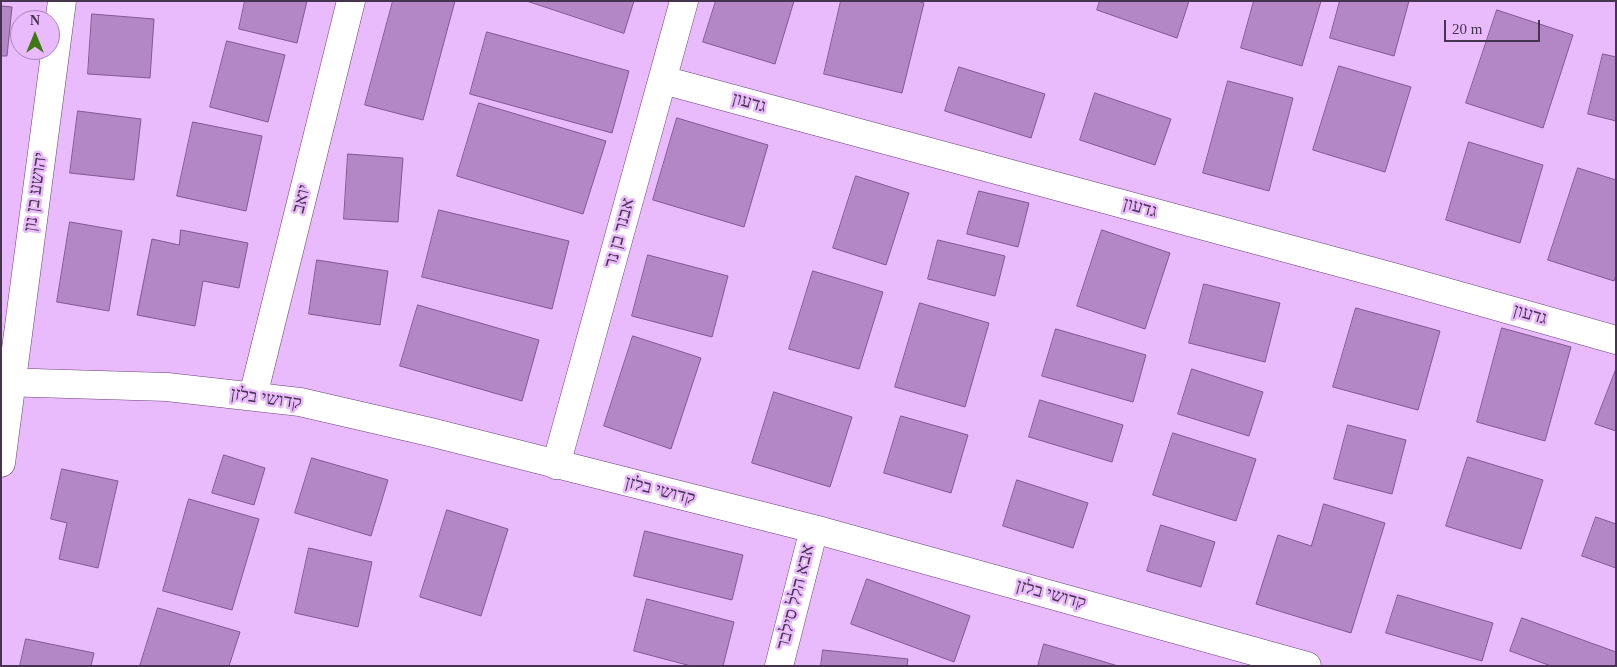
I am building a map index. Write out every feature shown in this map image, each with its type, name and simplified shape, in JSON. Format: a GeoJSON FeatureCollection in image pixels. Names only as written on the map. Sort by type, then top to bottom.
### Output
{"type":"FeatureCollection","features":[{"type":"Feature","properties":{"kind":"street","name":"יהושע בן נון"},"geometry":{"type":"LineString","coordinates":[[1,463],[6,382],[62,1]]}},
{"type":"Feature","properties":{"kind":"street","name":"יואב"},"geometry":{"type":"LineString","coordinates":[[253,396],[351,1]]}},
{"type":"Feature","properties":{"kind":"street","name":"אבנר בן נר"},"geometry":{"type":"LineString","coordinates":[[556,465],[684,1]]}},
{"type":"Feature","properties":{"kind":"street","name":"גדעון"},"geometry":{"type":"LineString","coordinates":[[663,80],[1393,276],[1616,340]]}},
{"type":"Feature","properties":{"kind":"street","name":"קדושי בלזן"},"geometry":{"type":"LineString","coordinates":[[6,382],[167,387],[300,402],[430,432],[814,529],[1242,657],[1307,666]]}},
{"type":"Feature","properties":{"kind":"street","name":"אבא הלל סילבר"},"geometry":{"type":"LineString","coordinates":[[779,666],[814,529]]}},
{"type":"Feature","properties":{"kind":"building"},"geometry":{"type":"Polygon","coordinates":[[[245,1],[307,1],[297,43],[239,29],[245,1]]]}},
{"type":"Feature","properties":{"kind":"building"},"geometry":{"type":"Polygon","coordinates":[[[393,1],[455,1],[423,120],[365,105],[393,1]]]}},
{"type":"Feature","properties":{"kind":"building"},"geometry":{"type":"Polygon","coordinates":[[[527,1],[634,1],[624,33],[527,1]]]}},
{"type":"Feature","properties":{"kind":"building"},"geometry":{"type":"Polygon","coordinates":[[[716,1],[794,1],[775,64],[703,42],[716,1]]]}},
{"type":"Feature","properties":{"kind":"building"},"geometry":{"type":"Polygon","coordinates":[[[841,1],[918,1],[924,3],[902,93],[824,74],[841,1]]]}},
{"type":"Feature","properties":{"kind":"building"},"geometry":{"type":"Polygon","coordinates":[[[1100,1],[1189,1],[1177,38],[1097,10],[1100,1]]]}},
{"type":"Feature","properties":{"kind":"building"},"geometry":{"type":"Polygon","coordinates":[[[1254,1],[1321,1],[1302,66],[1241,48],[1254,1]]]}},
{"type":"Feature","properties":{"kind":"building"},"geometry":{"type":"Polygon","coordinates":[[[1340,1],[1409,1],[1394,56],[1330,38],[1340,1]]]}},
{"type":"Feature","properties":{"kind":"building"},"geometry":{"type":"Polygon","coordinates":[[[1,6],[12,7],[10,10],[7,56],[1,56],[1,6]]]}},
{"type":"Feature","properties":{"kind":"building"},"geometry":{"type":"Polygon","coordinates":[[[1497,10],[1573,35],[1543,128],[1466,103],[1497,10]]]}},
{"type":"Feature","properties":{"kind":"building"},"geometry":{"type":"Polygon","coordinates":[[[92,14],[154,19],[150,78],[88,74],[92,14]]]}},
{"type":"Feature","properties":{"kind":"building"},"geometry":{"type":"Polygon","coordinates":[[[487,32],[629,71],[612,133],[470,94],[487,32]]]}},
{"type":"Feature","properties":{"kind":"building"},"geometry":{"type":"Polygon","coordinates":[[[227,41],[285,55],[268,122],[210,107],[227,41]]]}},
{"type":"Feature","properties":{"kind":"building"},"geometry":{"type":"Polygon","coordinates":[[[1603,54],[1616,57],[1616,121],[1588,114],[1603,54]]]}},
{"type":"Feature","properties":{"kind":"building"},"geometry":{"type":"Polygon","coordinates":[[[1339,66],[1411,87],[1385,172],[1313,150],[1339,66]]]}},
{"type":"Feature","properties":{"kind":"building"},"geometry":{"type":"Polygon","coordinates":[[[959,67],[1045,94],[1031,138],[945,111],[959,67]]]}},
{"type":"Feature","properties":{"kind":"building"},"geometry":{"type":"Polygon","coordinates":[[[1228,81],[1293,98],[1269,191],[1203,173],[1228,81]]]}},
{"type":"Feature","properties":{"kind":"building"},"geometry":{"type":"Polygon","coordinates":[[[1095,93],[1171,119],[1155,165],[1080,140],[1095,93]]]}},
{"type":"Feature","properties":{"kind":"building"},"geometry":{"type":"Polygon","coordinates":[[[479,103],[606,141],[583,214],[457,176],[479,103]]]}},
{"type":"Feature","properties":{"kind":"building"},"geometry":{"type":"Polygon","coordinates":[[[78,111],[141,119],[134,180],[70,173],[78,111]]]}},
{"type":"Feature","properties":{"kind":"building"},"geometry":{"type":"Polygon","coordinates":[[[677,118],[768,145],[744,227],[653,200],[677,118]]]}},
{"type":"Feature","properties":{"kind":"building"},"geometry":{"type":"Polygon","coordinates":[[[193,122],[262,136],[246,211],[177,196],[193,122]]]}},
{"type":"Feature","properties":{"kind":"building"},"geometry":{"type":"Polygon","coordinates":[[[1469,142],[1543,165],[1520,243],[1446,220],[1469,142]]]}},
{"type":"Feature","properties":{"kind":"building"},"geometry":{"type":"Polygon","coordinates":[[[348,154],[403,158],[398,222],[344,219],[348,154]]]}},
{"type":"Feature","properties":{"kind":"building"},"geometry":{"type":"Polygon","coordinates":[[[1578,168],[1616,180],[1616,275],[1614,281],[1548,260],[1578,168]]]}},
{"type":"Feature","properties":{"kind":"building"},"geometry":{"type":"Polygon","coordinates":[[[856,176],[909,193],[886,265],[833,248],[856,176]]]}},
{"type":"Feature","properties":{"kind":"building"},"geometry":{"type":"Polygon","coordinates":[[[979,191],[1029,203],[1018,247],[967,234],[979,191]]]}},
{"type":"Feature","properties":{"kind":"building"},"geometry":{"type":"Polygon","coordinates":[[[439,210],[569,241],[552,309],[422,277],[439,210]]]}},
{"type":"Feature","properties":{"kind":"building"},"geometry":{"type":"Polygon","coordinates":[[[70,222],[122,231],[109,311],[57,302],[70,222]]]}},
{"type":"Feature","properties":{"kind":"building"},"geometry":{"type":"Polygon","coordinates":[[[181,230],[248,243],[239,288],[203,281],[195,326],[137,315],[152,239],[179,245],[181,230]]]}},
{"type":"Feature","properties":{"kind":"building"},"geometry":{"type":"Polygon","coordinates":[[[1102,230],[1170,253],[1145,329],[1077,306],[1102,230]]]}},
{"type":"Feature","properties":{"kind":"building"},"geometry":{"type":"Polygon","coordinates":[[[938,240],[1005,256],[995,296],[928,279],[938,240]]]}},
{"type":"Feature","properties":{"kind":"building"},"geometry":{"type":"Polygon","coordinates":[[[648,255],[728,276],[712,337],[632,316],[648,255]]]}},
{"type":"Feature","properties":{"kind":"building"},"geometry":{"type":"Polygon","coordinates":[[[317,260],[388,271],[380,325],[309,314],[317,260]]]}},
{"type":"Feature","properties":{"kind":"building"},"geometry":{"type":"Polygon","coordinates":[[[813,271],[883,292],[859,369],[789,349],[813,271]]]}},
{"type":"Feature","properties":{"kind":"building"},"geometry":{"type":"Polygon","coordinates":[[[1204,284],[1280,303],[1265,362],[1189,343],[1204,284]]]}},
{"type":"Feature","properties":{"kind":"building"},"geometry":{"type":"Polygon","coordinates":[[[920,303],[989,323],[965,407],[895,387],[920,303]]]}},
{"type":"Feature","properties":{"kind":"building"},"geometry":{"type":"Polygon","coordinates":[[[418,305],[539,340],[522,401],[400,366],[418,305]]]}},
{"type":"Feature","properties":{"kind":"building"},"geometry":{"type":"Polygon","coordinates":[[[1356,308],[1440,331],[1418,410],[1333,387],[1356,308]]]}},
{"type":"Feature","properties":{"kind":"building"},"geometry":{"type":"Polygon","coordinates":[[[1502,328],[1571,347],[1545,441],[1477,422],[1502,328]]]}},
{"type":"Feature","properties":{"kind":"building"},"geometry":{"type":"Polygon","coordinates":[[[1056,329],[1146,355],[1133,402],[1042,376],[1056,329]]]}},
{"type":"Feature","properties":{"kind":"building"},"geometry":{"type":"Polygon","coordinates":[[[633,336],[701,358],[671,449],[604,426],[633,336]]]}},
{"type":"Feature","properties":{"kind":"building"},"geometry":{"type":"Polygon","coordinates":[[[1192,369],[1263,392],[1249,436],[1178,414],[1192,369]]]}},
{"type":"Feature","properties":{"kind":"building"},"geometry":{"type":"Polygon","coordinates":[[[1616,369],[1616,431],[1595,424],[1616,369]]]}},
{"type":"Feature","properties":{"kind":"building"},"geometry":{"type":"Polygon","coordinates":[[[774,392],[852,417],[830,487],[752,463],[774,392]]]}},
{"type":"Feature","properties":{"kind":"building"},"geometry":{"type":"Polygon","coordinates":[[[1040,400],[1123,425],[1112,462],[1029,437],[1040,400]]]}},
{"type":"Feature","properties":{"kind":"building"},"geometry":{"type":"Polygon","coordinates":[[[901,416],[968,435],[951,493],[884,473],[901,416]]]}},
{"type":"Feature","properties":{"kind":"building"},"geometry":{"type":"Polygon","coordinates":[[[1348,425],[1406,440],[1392,494],[1334,479],[1348,425]]]}},
{"type":"Feature","properties":{"kind":"building"},"geometry":{"type":"Polygon","coordinates":[[[1173,433],[1256,459],[1236,521],[1153,495],[1173,433]]]}},
{"type":"Feature","properties":{"kind":"building"},"geometry":{"type":"Polygon","coordinates":[[[224,455],[265,468],[254,505],[212,493],[224,455]]]}},
{"type":"Feature","properties":{"kind":"building"},"geometry":{"type":"Polygon","coordinates":[[[1468,457],[1543,480],[1521,549],[1446,526],[1468,457]]]}},
{"type":"Feature","properties":{"kind":"building"},"geometry":{"type":"Polygon","coordinates":[[[312,458],[388,480],[371,536],[295,513],[312,458]]]}},
{"type":"Feature","properties":{"kind":"building"},"geometry":{"type":"Polygon","coordinates":[[[62,469],[118,481],[98,568],[59,559],[67,523],[51,519],[62,469]]]}},
{"type":"Feature","properties":{"kind":"building"},"geometry":{"type":"Polygon","coordinates":[[[1017,480],[1088,503],[1073,548],[1003,526],[1017,480]]]}},
{"type":"Feature","properties":{"kind":"building"},"geometry":{"type":"Polygon","coordinates":[[[189,499],[259,519],[232,610],[163,591],[189,499]]]}},
{"type":"Feature","properties":{"kind":"building"},"geometry":{"type":"Polygon","coordinates":[[[1324,504],[1385,523],[1351,633],[1256,604],[1278,535],[1311,546],[1324,504]]]}},
{"type":"Feature","properties":{"kind":"building"},"geometry":{"type":"Polygon","coordinates":[[[447,510],[508,529],[481,616],[420,597],[447,510]]]}},
{"type":"Feature","properties":{"kind":"building"},"geometry":{"type":"Polygon","coordinates":[[[1596,517],[1616,524],[1616,568],[1582,556],[1596,517]]]}},
{"type":"Feature","properties":{"kind":"building"},"geometry":{"type":"Polygon","coordinates":[[[1161,525],[1215,542],[1201,587],[1147,571],[1161,525]]]}},
{"type":"Feature","properties":{"kind":"building"},"geometry":{"type":"Polygon","coordinates":[[[645,531],[743,555],[732,600],[634,576],[645,531]]]}},
{"type":"Feature","properties":{"kind":"building"},"geometry":{"type":"Polygon","coordinates":[[[309,548],[372,562],[358,627],[295,613],[309,548]]]}},
{"type":"Feature","properties":{"kind":"building"},"geometry":{"type":"Polygon","coordinates":[[[867,579],[970,616],[954,662],[851,624],[867,579]]]}},
{"type":"Feature","properties":{"kind":"building"},"geometry":{"type":"Polygon","coordinates":[[[1398,595],[1493,623],[1482,661],[1386,633],[1398,595]]]}},
{"type":"Feature","properties":{"kind":"building"},"geometry":{"type":"Polygon","coordinates":[[[647,599],[734,622],[723,666],[691,666],[634,651],[647,599]]]}},
{"type":"Feature","properties":{"kind":"building"},"geometry":{"type":"Polygon","coordinates":[[[158,608],[240,632],[229,666],[140,666],[158,608]]]}},
{"type":"Feature","properties":{"kind":"building"},"geometry":{"type":"Polygon","coordinates":[[[1522,618],[1616,652],[1616,666],[1551,666],[1510,651],[1522,618]]]}},
{"type":"Feature","properties":{"kind":"building"},"geometry":{"type":"Polygon","coordinates":[[[26,639],[94,653],[91,666],[20,666],[26,639]]]}},
{"type":"Feature","properties":{"kind":"building"},"geometry":{"type":"Polygon","coordinates":[[[1044,644],[1105,662],[1118,666],[1038,666],[1044,644]]]}},
{"type":"Feature","properties":{"kind":"building"},"geometry":{"type":"Polygon","coordinates":[[[823,650],[908,659],[907,666],[821,666],[823,650]]]}}]}
